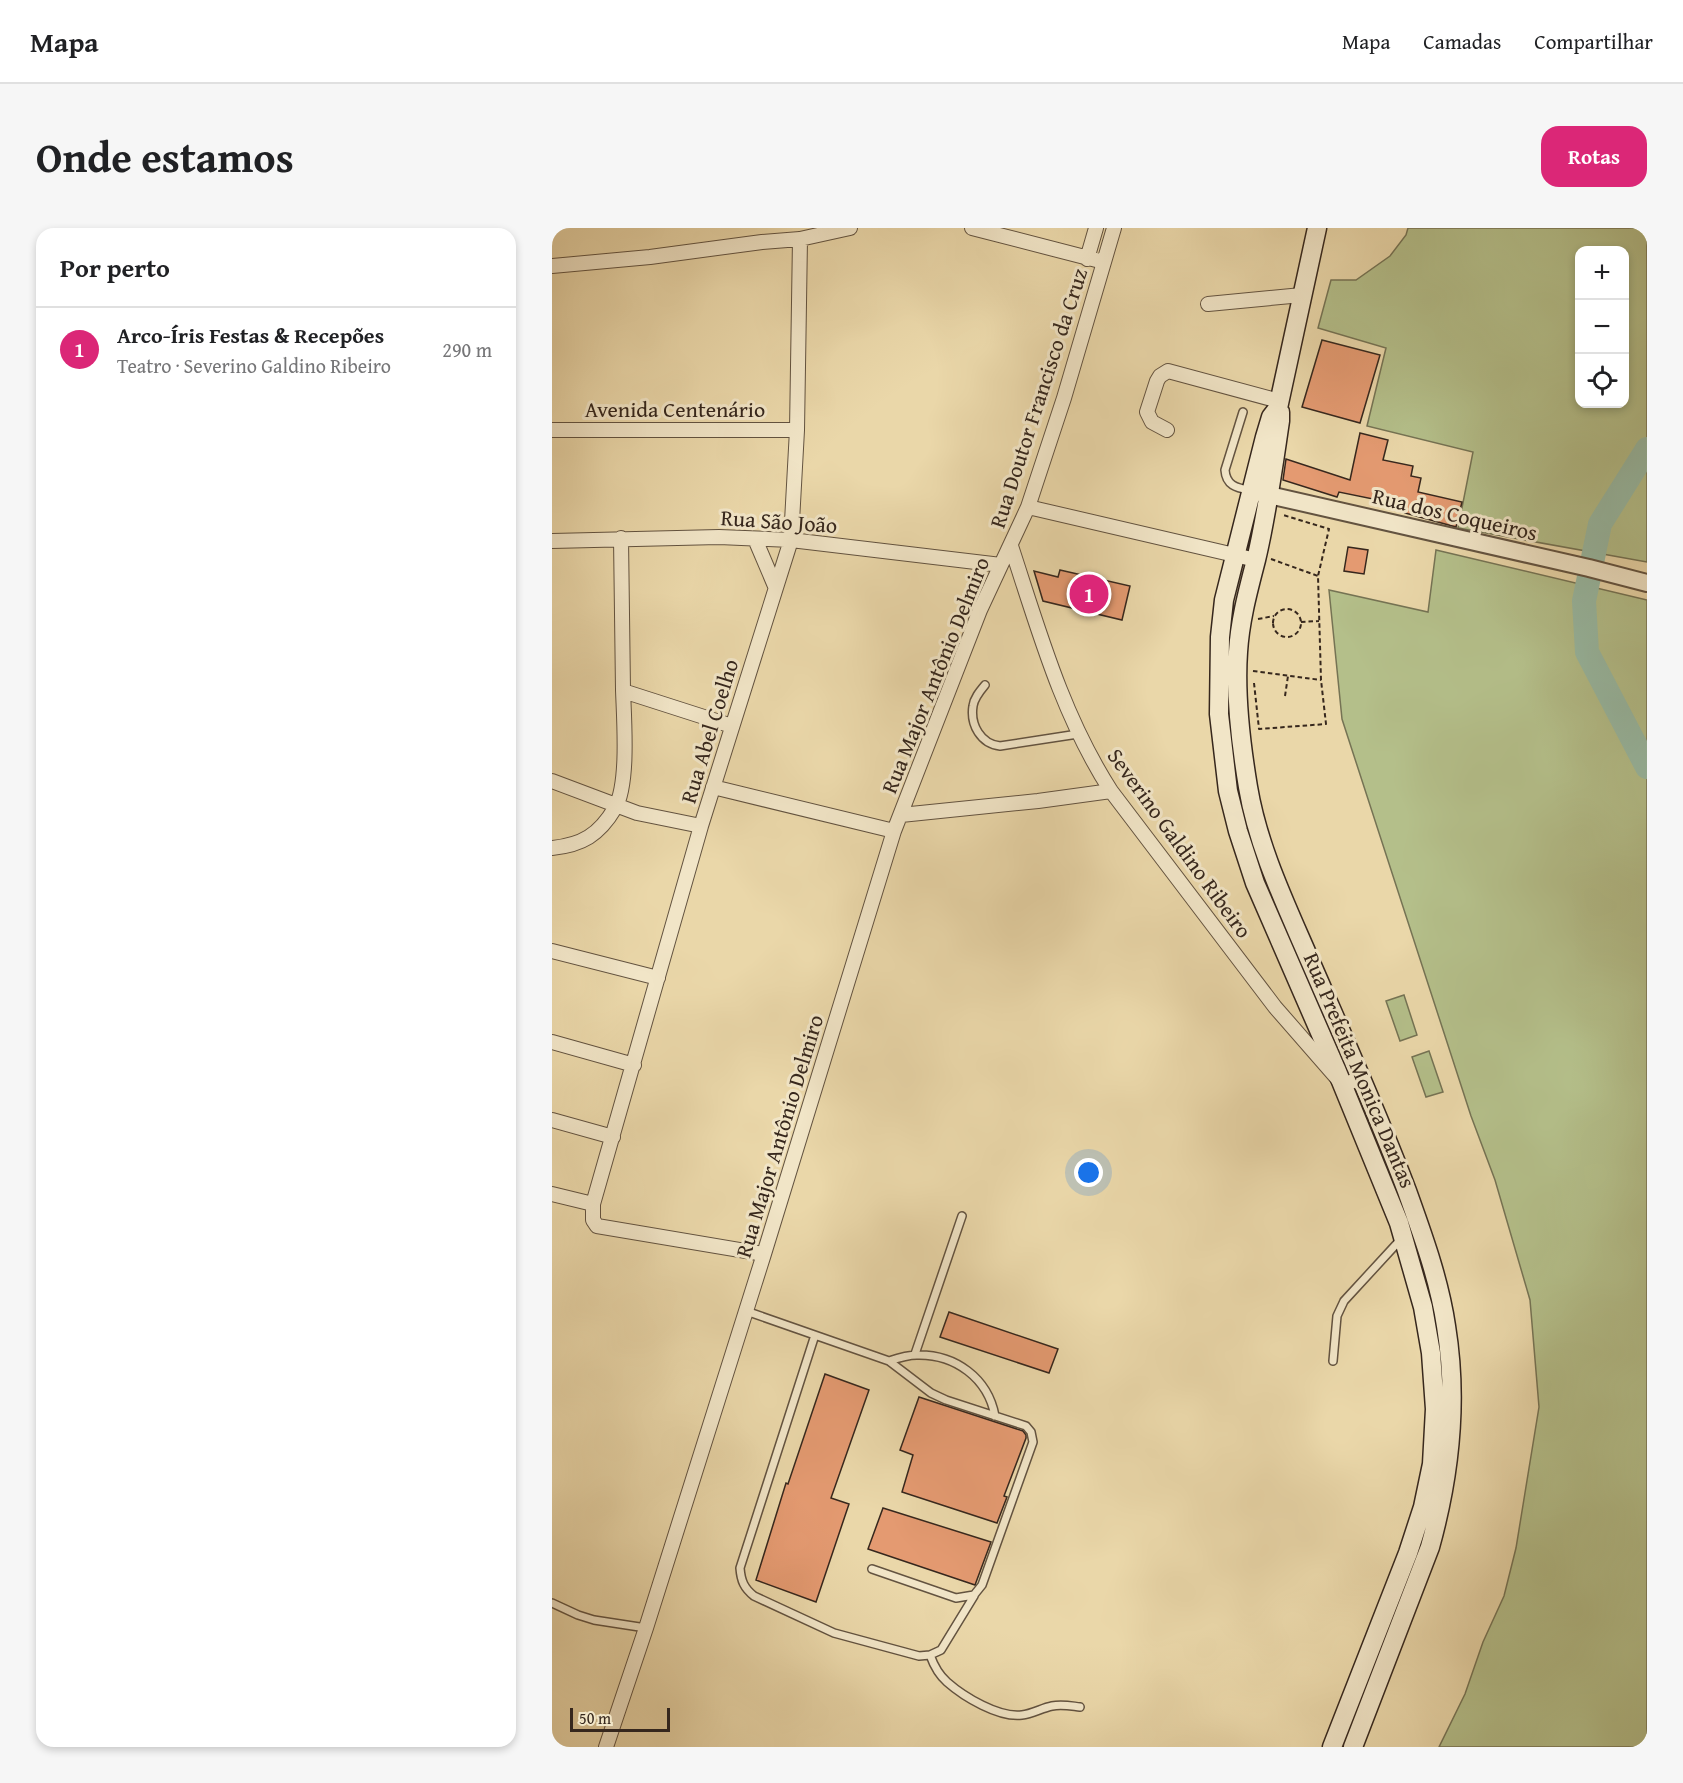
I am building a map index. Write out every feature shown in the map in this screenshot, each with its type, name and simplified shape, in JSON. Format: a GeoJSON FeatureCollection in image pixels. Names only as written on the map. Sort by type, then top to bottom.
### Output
{"type":"FeatureCollection","features":[{"type":"Feature","properties":{"kind":"main road","name":"Rua Prefeita Monica Dantas"},"geometry":{"type":"LineString","coordinates":[[1317,228],[1279,405],[1280,421],[1261,492],[1236,556],[1224,600],[1218,686],[1222,744],[1228,790],[1238,831],[1255,883],[1343,1085],[1403,1236],[1423,1307],[1431,1353],[1435,1409],[1431,1464],[1423,1507],[1408,1554],[1332,1747]]}},
{"type":"Feature","properties":{"kind":"main road","name":"Rua Prefeita Monica Dantas"},"geometry":{"type":"LineString","coordinates":[[1261,492],[1261,559],[1244,604],[1238,653],[1238,692],[1248,788],[1275,877],[1394,1157],[1426,1243],[1438,1283],[1446,1328],[1452,1405],[1451,1441],[1445,1484],[1430,1547],[1353,1747]]}},
{"type":"Feature","properties":{"kind":"street"},"geometry":{"type":"LineString","coordinates":[[758,228],[762,242]]}},
{"type":"Feature","properties":{"kind":"street"},"geometry":{"type":"LineString","coordinates":[[552,266],[800,239],[850,228]]}},
{"type":"Feature","properties":{"kind":"street"},"geometry":{"type":"LineString","coordinates":[[972,228],[1104,262]]}},
{"type":"Feature","properties":{"kind":"street"},"geometry":{"type":"LineString","coordinates":[[1087,259],[1096,228]]}},
{"type":"Feature","properties":{"kind":"street","name":"Rua Doutor Francisco da Cruz"},"geometry":{"type":"LineString","coordinates":[[1011,546],[1028,507],[1064,398],[1114,228]]}},
{"type":"Feature","properties":{"kind":"street","name":"Rua Abel Coelho"},"geometry":{"type":"LineString","coordinates":[[764,1254],[595,1225],[593,1203],[614,1137],[701,826],[791,540],[797,430],[800,239]]}},
{"type":"Feature","properties":{"kind":"street"},"geometry":{"type":"LineString","coordinates":[[1208,304],[1302,295]]}},
{"type":"Feature","properties":{"kind":"street"},"geometry":{"type":"LineString","coordinates":[[1167,430],[1152,422],[1147,412],[1157,381],[1168,371],[1279,405]]}},
{"type":"Feature","properties":{"kind":"street","name":"Avenida Centenário"},"geometry":{"type":"LineString","coordinates":[[552,430],[797,430]]}},
{"type":"Feature","properties":{"kind":"street","name":"Rua dos Coqueiros"},"geometry":{"type":"LineString","coordinates":[[1261,492],[1562,561],[1647,583]]}},
{"type":"Feature","properties":{"kind":"street"},"geometry":{"type":"LineString","coordinates":[[1028,507],[1236,556],[1261,559]]}},
{"type":"Feature","properties":{"kind":"street","name":"Rua São João"},"geometry":{"type":"LineString","coordinates":[[552,541],[719,537],[791,540],[1001,565]]}},
{"type":"Feature","properties":{"kind":"street"},"geometry":{"type":"LineString","coordinates":[[552,848],[573,846],[585,840],[604,823],[616,807],[624,770],[621,538]]}},
{"type":"Feature","properties":{"kind":"street"},"geometry":{"type":"LineString","coordinates":[[755,539],[775,586]]}},
{"type":"Feature","properties":{"kind":"street","name":"Rua Major Antônio Delmiro"},"geometry":{"type":"LineString","coordinates":[[606,1747],[764,1254],[894,831],[980,610],[1011,546]]}},
{"type":"Feature","properties":{"kind":"street","name":"Severino Galdino Ribeiro"},"geometry":{"type":"LineString","coordinates":[[1011,546],[1053,673],[1078,734],[1093,762],[1111,791],[1275,1007],[1343,1085]]}},
{"type":"Feature","properties":{"kind":"street"},"geometry":{"type":"LineString","coordinates":[[623,690],[732,726]]}},
{"type":"Feature","properties":{"kind":"street"},"geometry":{"type":"LineString","coordinates":[[552,781],[616,807],[701,826]]}},
{"type":"Feature","properties":{"kind":"street"},"geometry":{"type":"LineString","coordinates":[[713,787],[894,831]]}},
{"type":"Feature","properties":{"kind":"street"},"geometry":{"type":"LineString","coordinates":[[901,815],[1111,791]]}},
{"type":"Feature","properties":{"kind":"street"},"geometry":{"type":"LineString","coordinates":[[552,951],[658,978]]}},
{"type":"Feature","properties":{"kind":"street"},"geometry":{"type":"LineString","coordinates":[[552,1041],[634,1065]]}},
{"type":"Feature","properties":{"kind":"street"},"geometry":{"type":"LineString","coordinates":[[1343,1085],[1361,1078]]}},
{"type":"Feature","properties":{"kind":"street"},"geometry":{"type":"LineString","coordinates":[[552,1120],[614,1137]]}},
{"type":"Feature","properties":{"kind":"street"},"geometry":{"type":"LineString","coordinates":[[552,1194],[593,1203]]}},
{"type":"Feature","properties":{"kind":"lane"},"geometry":{"type":"LineString","coordinates":[[1243,412],[1225,470],[1226,477],[1235,487],[1261,492]]}},
{"type":"Feature","properties":{"kind":"lane"},"geometry":{"type":"LineString","coordinates":[[985,685],[976,695],[973,717],[980,735],[992,746],[1078,734]]}},
{"type":"Feature","properties":{"kind":"lane"},"geometry":{"type":"LineString","coordinates":[[915,1354],[962,1216]]}},
{"type":"Feature","properties":{"kind":"lane"},"geometry":{"type":"LineString","coordinates":[[1333,1361],[1337,1316],[1344,1301],[1403,1236]]}},
{"type":"Feature","properties":{"kind":"lane"},"geometry":{"type":"LineString","coordinates":[[746,1311],[890,1361],[931,1393],[1026,1426],[1031,1432],[1033,1442],[982,1585],[941,1650],[930,1655],[920,1656],[834,1633],[754,1596],[741,1580],[740,1568],[815,1335]]}},
{"type":"Feature","properties":{"kind":"lane"},"geometry":{"type":"LineString","coordinates":[[890,1361],[915,1354],[944,1359],[970,1372],[981,1382],[988,1393],[995,1416]]}},
{"type":"Feature","properties":{"kind":"lane"},"geometry":{"type":"LineString","coordinates":[[872,1569],[956,1598],[974,1595]]}},
{"type":"Feature","properties":{"kind":"lane"},"geometry":{"type":"LineString","coordinates":[[552,1603],[594,1620],[646,1628]]}},
{"type":"Feature","properties":{"kind":"lane"},"geometry":{"type":"LineString","coordinates":[[930,1655],[936,1669],[947,1682],[990,1709],[1008,1716],[1023,1715],[1051,1706],[1080,1707]]}},
{"type":"Feature","properties":{"kind":"path"},"geometry":{"type":"LineString","coordinates":[[1254,682],[1259,729],[1326,724],[1321,680],[1318,576],[1329,529],[1278,513]]}},
{"type":"Feature","properties":{"kind":"path"},"geometry":{"type":"LineString","coordinates":[[1261,559],[1318,576]]}},
{"type":"Feature","properties":{"kind":"path"},"geometry":{"type":"LineString","coordinates":[[1257,611],[1256,619],[1274,616],[1281,610],[1290,609],[1298,614],[1301,627],[1295,634],[1282,636],[1273,625],[1274,616]]}},
{"type":"Feature","properties":{"kind":"path"},"geometry":{"type":"LineString","coordinates":[[1301,622],[1320,621]]}},
{"type":"Feature","properties":{"kind":"path"},"geometry":{"type":"LineString","coordinates":[[1253,671],[1321,680]]}},
{"type":"Feature","properties":{"kind":"path"},"geometry":{"type":"LineString","coordinates":[[1285,696],[1288,676]]}},
{"type":"Feature","properties":{"kind":"green space"},"geometry":{"type":"Polygon","coordinates":[[[1408,228],[1647,228],[1647,562],[1458,528],[1473,452],[1367,426],[1386,348],[1318,328],[1331,280],[1356,280],[1390,256],[1406,235],[1408,228]]]}},
{"type":"Feature","properties":{"kind":"green space"},"geometry":{"type":"Polygon","coordinates":[[[1436,550],[1647,600],[1647,1747],[1439,1747],[1465,1694],[1483,1642],[1504,1596],[1516,1548],[1539,1407],[1530,1300],[1495,1180],[1471,1116],[1342,719],[1329,590],[1428,612],[1436,550]]]}},
{"type":"Feature","properties":{"kind":"green space"},"geometry":{"type":"Polygon","coordinates":[[[1404,995],[1417,1035],[1400,1041],[1386,1001],[1404,995]]]}},
{"type":"Feature","properties":{"kind":"green space"},"geometry":{"type":"Polygon","coordinates":[[[1429,1051],[1443,1092],[1426,1097],[1412,1057],[1429,1051]]]}},
{"type":"Feature","properties":{"kind":"building"},"geometry":{"type":"Polygon","coordinates":[[[1322,340],[1380,355],[1360,423],[1302,407],[1322,340]]]}},
{"type":"Feature","properties":{"kind":"building"},"geometry":{"type":"Polygon","coordinates":[[[1360,433],[1388,440],[1383,460],[1413,466],[1411,476],[1421,478],[1418,492],[1462,502],[1456,527],[1405,513],[1406,507],[1339,492],[1337,497],[1283,480],[1286,459],[1350,480],[1360,433]]]}},
{"type":"Feature","properties":{"kind":"building"},"geometry":{"type":"Polygon","coordinates":[[[1348,547],[1368,550],[1364,574],[1344,571],[1348,547]]]}},
{"type":"Feature","properties":{"kind":"building"},"geometry":{"type":"Polygon","coordinates":[[[1060,570],[1130,586],[1122,620],[1043,601],[1034,571],[1058,577],[1060,570]]]}},
{"type":"Feature","properties":{"kind":"building"},"geometry":{"type":"Polygon","coordinates":[[[949,1312],[1058,1349],[1049,1373],[940,1337],[949,1312]]]}},
{"type":"Feature","properties":{"kind":"building"},"geometry":{"type":"Polygon","coordinates":[[[825,1374],[869,1390],[831,1498],[849,1504],[816,1602],[756,1580],[786,1483],[788,1484],[825,1374]]]}},
{"type":"Feature","properties":{"kind":"building"},"geometry":{"type":"Polygon","coordinates":[[[919,1397],[1023,1431],[1026,1435],[1004,1496],[1007,1497],[997,1523],[902,1492],[913,1455],[900,1450],[919,1397]]]}},
{"type":"Feature","properties":{"kind":"building"},"geometry":{"type":"Polygon","coordinates":[[[883,1508],[991,1542],[975,1585],[868,1549],[883,1508]]]}},
{"type":"Feature","properties":{"kind":"waterway"},"geometry":{"type":"LineString","coordinates":[[1647,449],[1600,524],[1584,601],[1587,652],[1647,767]]}},
{"type":"Feature","properties":{"kind":"place","name":"Arco-Íris Festas & Recepões"},"geometry":{"type":"Point","coordinates":[1089,594]}}]}
